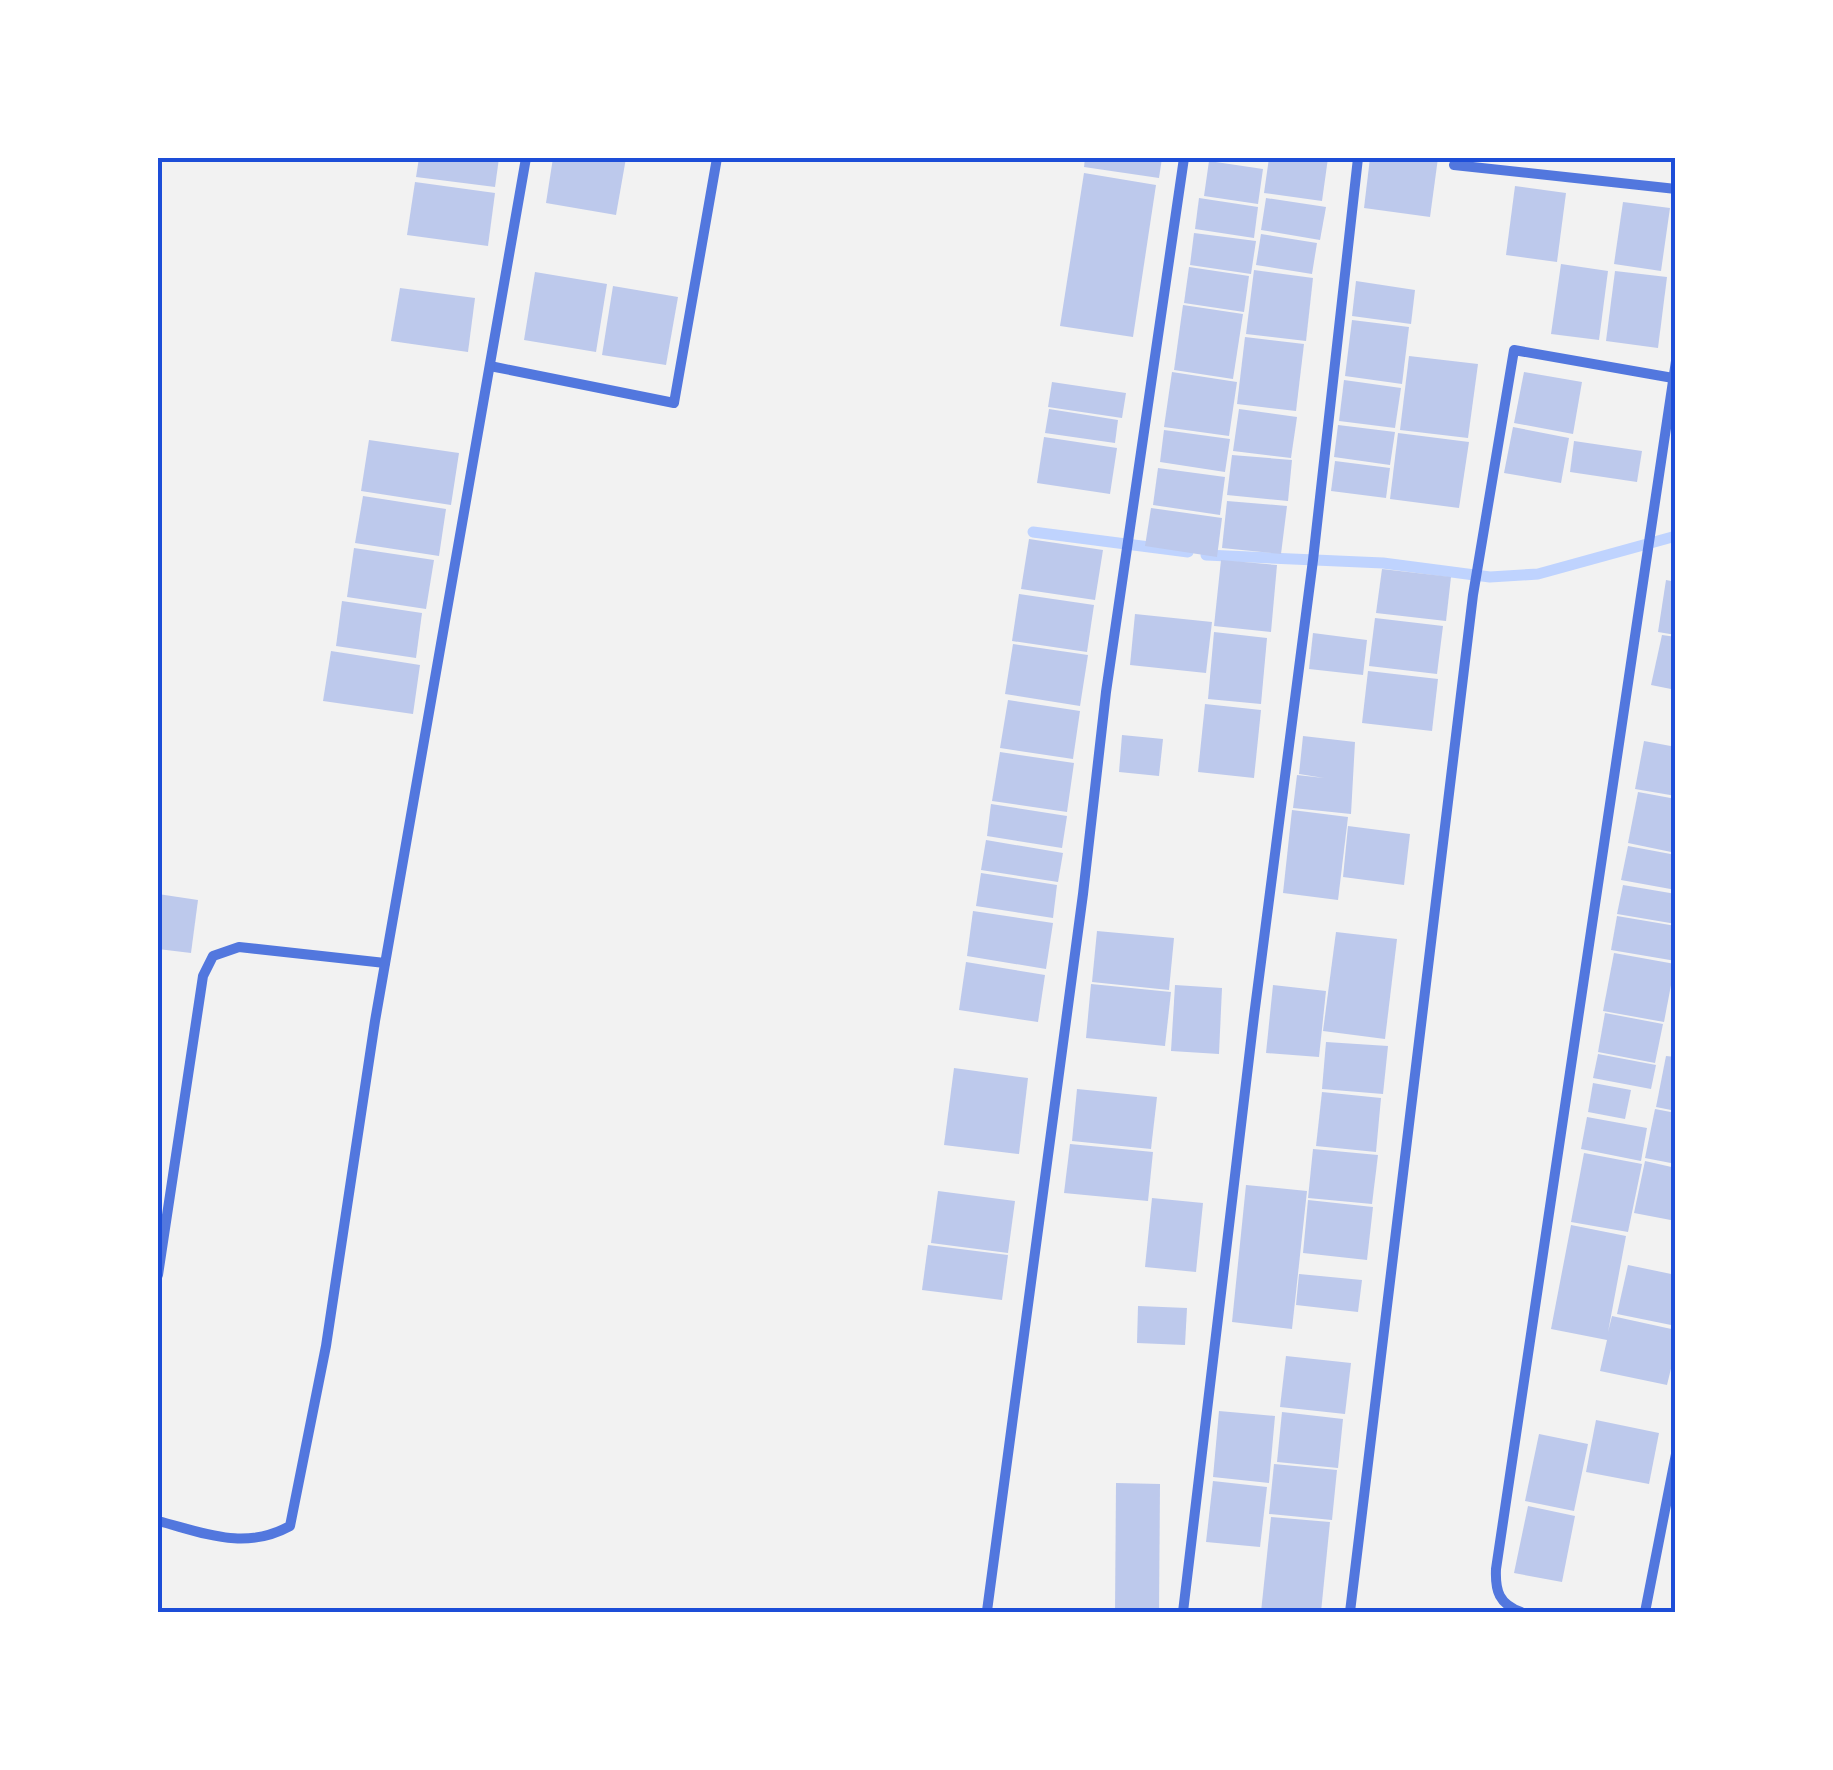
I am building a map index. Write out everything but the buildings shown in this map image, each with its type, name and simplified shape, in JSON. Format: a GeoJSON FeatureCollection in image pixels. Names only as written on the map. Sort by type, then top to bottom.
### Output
{"type":"FeatureCollection","features":[{"type":"Feature","properties":{"kind":"street"},"geometry":{"type":"LineString","coordinates":[[158,1521],[240,1541],[274,1535],[290,1526],[326,1346],[385,963],[526,158]]}},
{"type":"Feature","properties":{"kind":"street"},"geometry":{"type":"LineString","coordinates":[[490,366],[674,403],[717,158]]}},
{"type":"Feature","properties":{"kind":"street"},"geometry":{"type":"LineString","coordinates":[[986,1611],[1081,913],[1106,692],[1184,158]]}},
{"type":"Feature","properties":{"kind":"street"},"geometry":{"type":"LineString","coordinates":[[1183,1612],[1358,158]]}},
{"type":"Feature","properties":{"kind":"street"},"geometry":{"type":"LineString","coordinates":[[1454,165],[1676,189]]}},
{"type":"Feature","properties":{"kind":"street"},"geometry":{"type":"LineString","coordinates":[[1350,1612],[1473,596],[1514,350],[1673,378]]}},
{"type":"Feature","properties":{"kind":"street"},"geometry":{"type":"LineString","coordinates":[[1521,1612],[1501,1601],[1495,1587],[1496,1569],[1676,361]]}},
{"type":"Feature","properties":{"kind":"street"},"geometry":{"type":"LineString","coordinates":[[158,1275],[203,976],[213,956],[238,947],[385,963]]}},
{"type":"Feature","properties":{"kind":"street"},"geometry":{"type":"LineString","coordinates":[[1645,1612],[1676,1454]]}},
{"type":"Feature","properties":{"kind":"waterway"},"geometry":{"type":"LineString","coordinates":[[1033,532],[1188,552]]}},
{"type":"Feature","properties":{"kind":"waterway"},"geometry":{"type":"LineString","coordinates":[[1206,555],[1383,563],[1490,577],[1538,574],[1676,536]]}}]}
